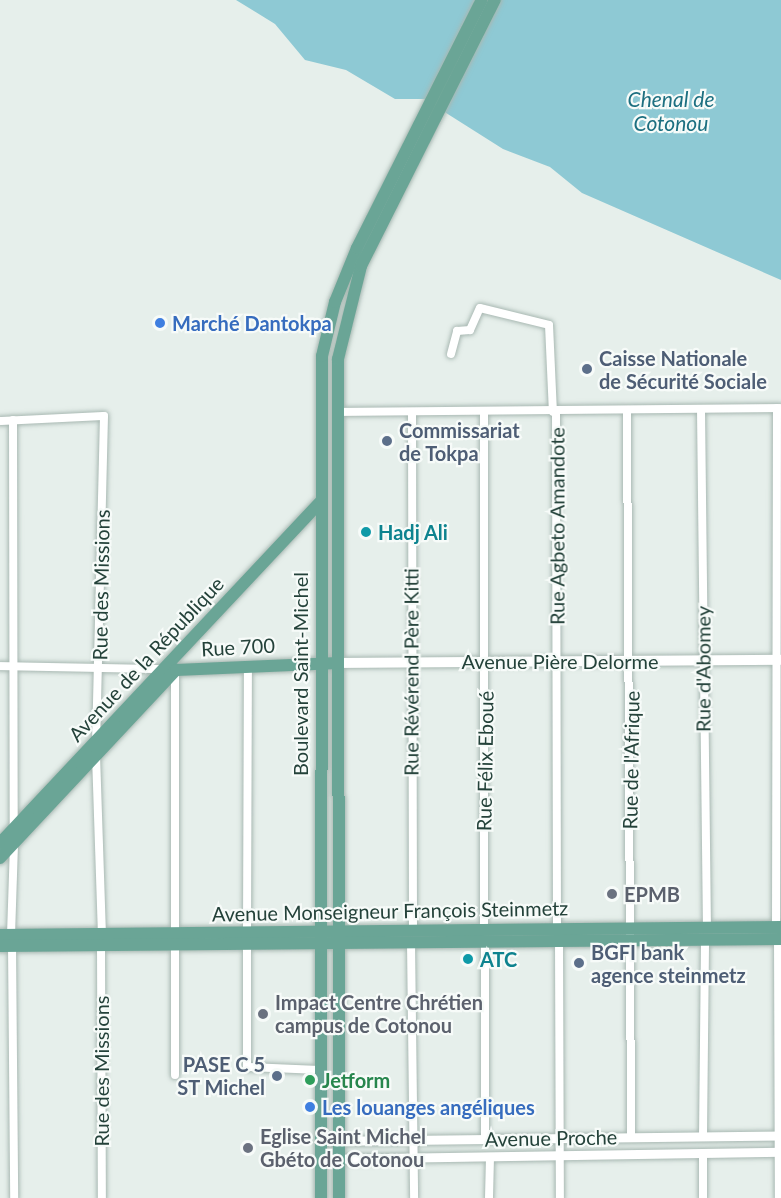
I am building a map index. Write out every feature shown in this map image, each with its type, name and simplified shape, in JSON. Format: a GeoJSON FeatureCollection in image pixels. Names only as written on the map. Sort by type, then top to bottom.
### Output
{"type":"FeatureCollection","features":[{"type":"Feature","properties":{"kind":"main road"},"geometry":{"type":"LineString","coordinates":[[403,168],[482,0]]}},
{"type":"Feature","properties":{"kind":"main road"},"geometry":{"type":"LineString","coordinates":[[403,168],[495,0]]}},
{"type":"Feature","properties":{"kind":"main road","name":"Boulevard Saint-Michel"},"geometry":{"type":"LineString","coordinates":[[339,1198],[335,412],[338,359],[351,292],[403,168]]}},
{"type":"Feature","properties":{"kind":"main road","name":"Boulevard Saint-Michel"},"geometry":{"type":"LineString","coordinates":[[321,1198],[319,663],[321,368],[328,330],[342,281],[403,168]]}},
{"type":"Feature","properties":{"kind":"main road","name":"Avenue de la République"},"geometry":{"type":"LineString","coordinates":[[0,858],[96,755],[321,501]]}},
{"type":"Feature","properties":{"kind":"main road","name":"Avenue Pière Delorme"},"geometry":{"type":"LineString","coordinates":[[338,663],[780,660]]}},
{"type":"Feature","properties":{"kind":"main road","name":"Rue 700"},"geometry":{"type":"LineString","coordinates":[[170,669],[338,663]]}},
{"type":"Feature","properties":{"kind":"main road","name":"Avenue de la République"},"geometry":{"type":"LineString","coordinates":[[0,843],[96,741],[170,669]]}},
{"type":"Feature","properties":{"kind":"main road","name":"Avenue Monseigneur François Steinmetz"},"geometry":{"type":"LineString","coordinates":[[6,940],[779,933]]}},
{"type":"Feature","properties":{"kind":"street","name":"Rue Agbeto Amandote"},"geometry":{"type":"LineString","coordinates":[[451,354],[457,331],[470,330],[480,308],[549,325],[555,412],[560,1198]]}},
{"type":"Feature","properties":{"kind":"street"},"geometry":{"type":"LineString","coordinates":[[335,412],[555,412],[779,408],[779,1198]]}},
{"type":"Feature","properties":{"kind":"street","name":"Rue d'Abomey"},"geometry":{"type":"LineString","coordinates":[[701,410],[706,934],[703,1136]]}},
{"type":"Feature","properties":{"kind":"street","name":"Rue de l'Afrique"},"geometry":{"type":"LineString","coordinates":[[627,411],[633,661],[629,934],[631,1137]]}},
{"type":"Feature","properties":{"kind":"street","name":"Rue Révérend Père Kitti"},"geometry":{"type":"LineString","coordinates":[[412,412],[410,662],[414,1198]]}},
{"type":"Feature","properties":{"kind":"street","name":"Rue Félix Eboué"},"geometry":{"type":"LineString","coordinates":[[484,412],[486,662],[484,1138]]}},
{"type":"Feature","properties":{"kind":"street","name":"Rue des Missions"},"geometry":{"type":"LineString","coordinates":[[14,420],[104,416],[96,741],[101,939],[102,1198]]}},
{"type":"Feature","properties":{"kind":"street"},"geometry":{"type":"LineString","coordinates":[[0,421],[14,420],[14,843],[6,940],[14,1198]]}},
{"type":"Feature","properties":{"kind":"street"},"geometry":{"type":"LineString","coordinates":[[0,666],[170,669],[175,1075]]}},
{"type":"Feature","properties":{"kind":"street"},"geometry":{"type":"LineString","coordinates":[[248,666],[247,1067],[321,1070]]}},
{"type":"Feature","properties":{"kind":"street","name":"Avenue Proche"},"geometry":{"type":"LineString","coordinates":[[321,1141],[780,1135]]}},
{"type":"Feature","properties":{"kind":"street","name":"Avenue Proche"},"geometry":{"type":"LineString","coordinates":[[321,1159],[780,1152]]}},
{"type":"Feature","properties":{"kind":"street"},"geometry":{"type":"LineString","coordinates":[[703,1153],[703,1198]]}},
{"type":"Feature","properties":{"kind":"street"},"geometry":{"type":"LineString","coordinates":[[489,1198],[490,1156]]}},
{"type":"Feature","properties":{"kind":"water","name":"Chenal de Cotonou"},"geometry":{"type":"Polygon","coordinates":[[[236,0],[781,0],[781,280],[582,193],[550,167],[503,149],[424,99],[395,99],[346,70],[305,60],[275,24],[236,0]]]}},
{"type":"Feature","properties":{"kind":"place","name":"Marché Dantokpa"},"geometry":{"type":"Point","coordinates":[160,323]}},
{"type":"Feature","properties":{"kind":"place","name":"Caisse Nationale de Sécurité Sociale"},"geometry":{"type":"Point","coordinates":[587,369]}},
{"type":"Feature","properties":{"kind":"place","name":"Commissariat de Tokpa"},"geometry":{"type":"Point","coordinates":[387,441]}},
{"type":"Feature","properties":{"kind":"place","name":"Hadj Ali"},"geometry":{"type":"Point","coordinates":[366,532]}},
{"type":"Feature","properties":{"kind":"place","name":"EPMB"},"geometry":{"type":"Point","coordinates":[612,894]}},
{"type":"Feature","properties":{"kind":"place","name":"ATC"},"geometry":{"type":"Point","coordinates":[468,959]}},
{"type":"Feature","properties":{"kind":"place","name":"BGFI bank agence steinmetz"},"geometry":{"type":"Point","coordinates":[579,963]}},
{"type":"Feature","properties":{"kind":"place","name":"Impact Centre Chrétien campus de Cotonou"},"geometry":{"type":"Point","coordinates":[263,1014]}},
{"type":"Feature","properties":{"kind":"place","name":"PASE C 5 ST Michel"},"geometry":{"type":"Point","coordinates":[277,1076]}},
{"type":"Feature","properties":{"kind":"place","name":"Jetform"},"geometry":{"type":"Point","coordinates":[310,1080]}},
{"type":"Feature","properties":{"kind":"place","name":"Les louanges angéliques"},"geometry":{"type":"Point","coordinates":[310,1107]}},
{"type":"Feature","properties":{"kind":"place","name":"Eglise Saint Michel Gbéto de Cotonou"},"geometry":{"type":"Point","coordinates":[248,1148]}}]}
